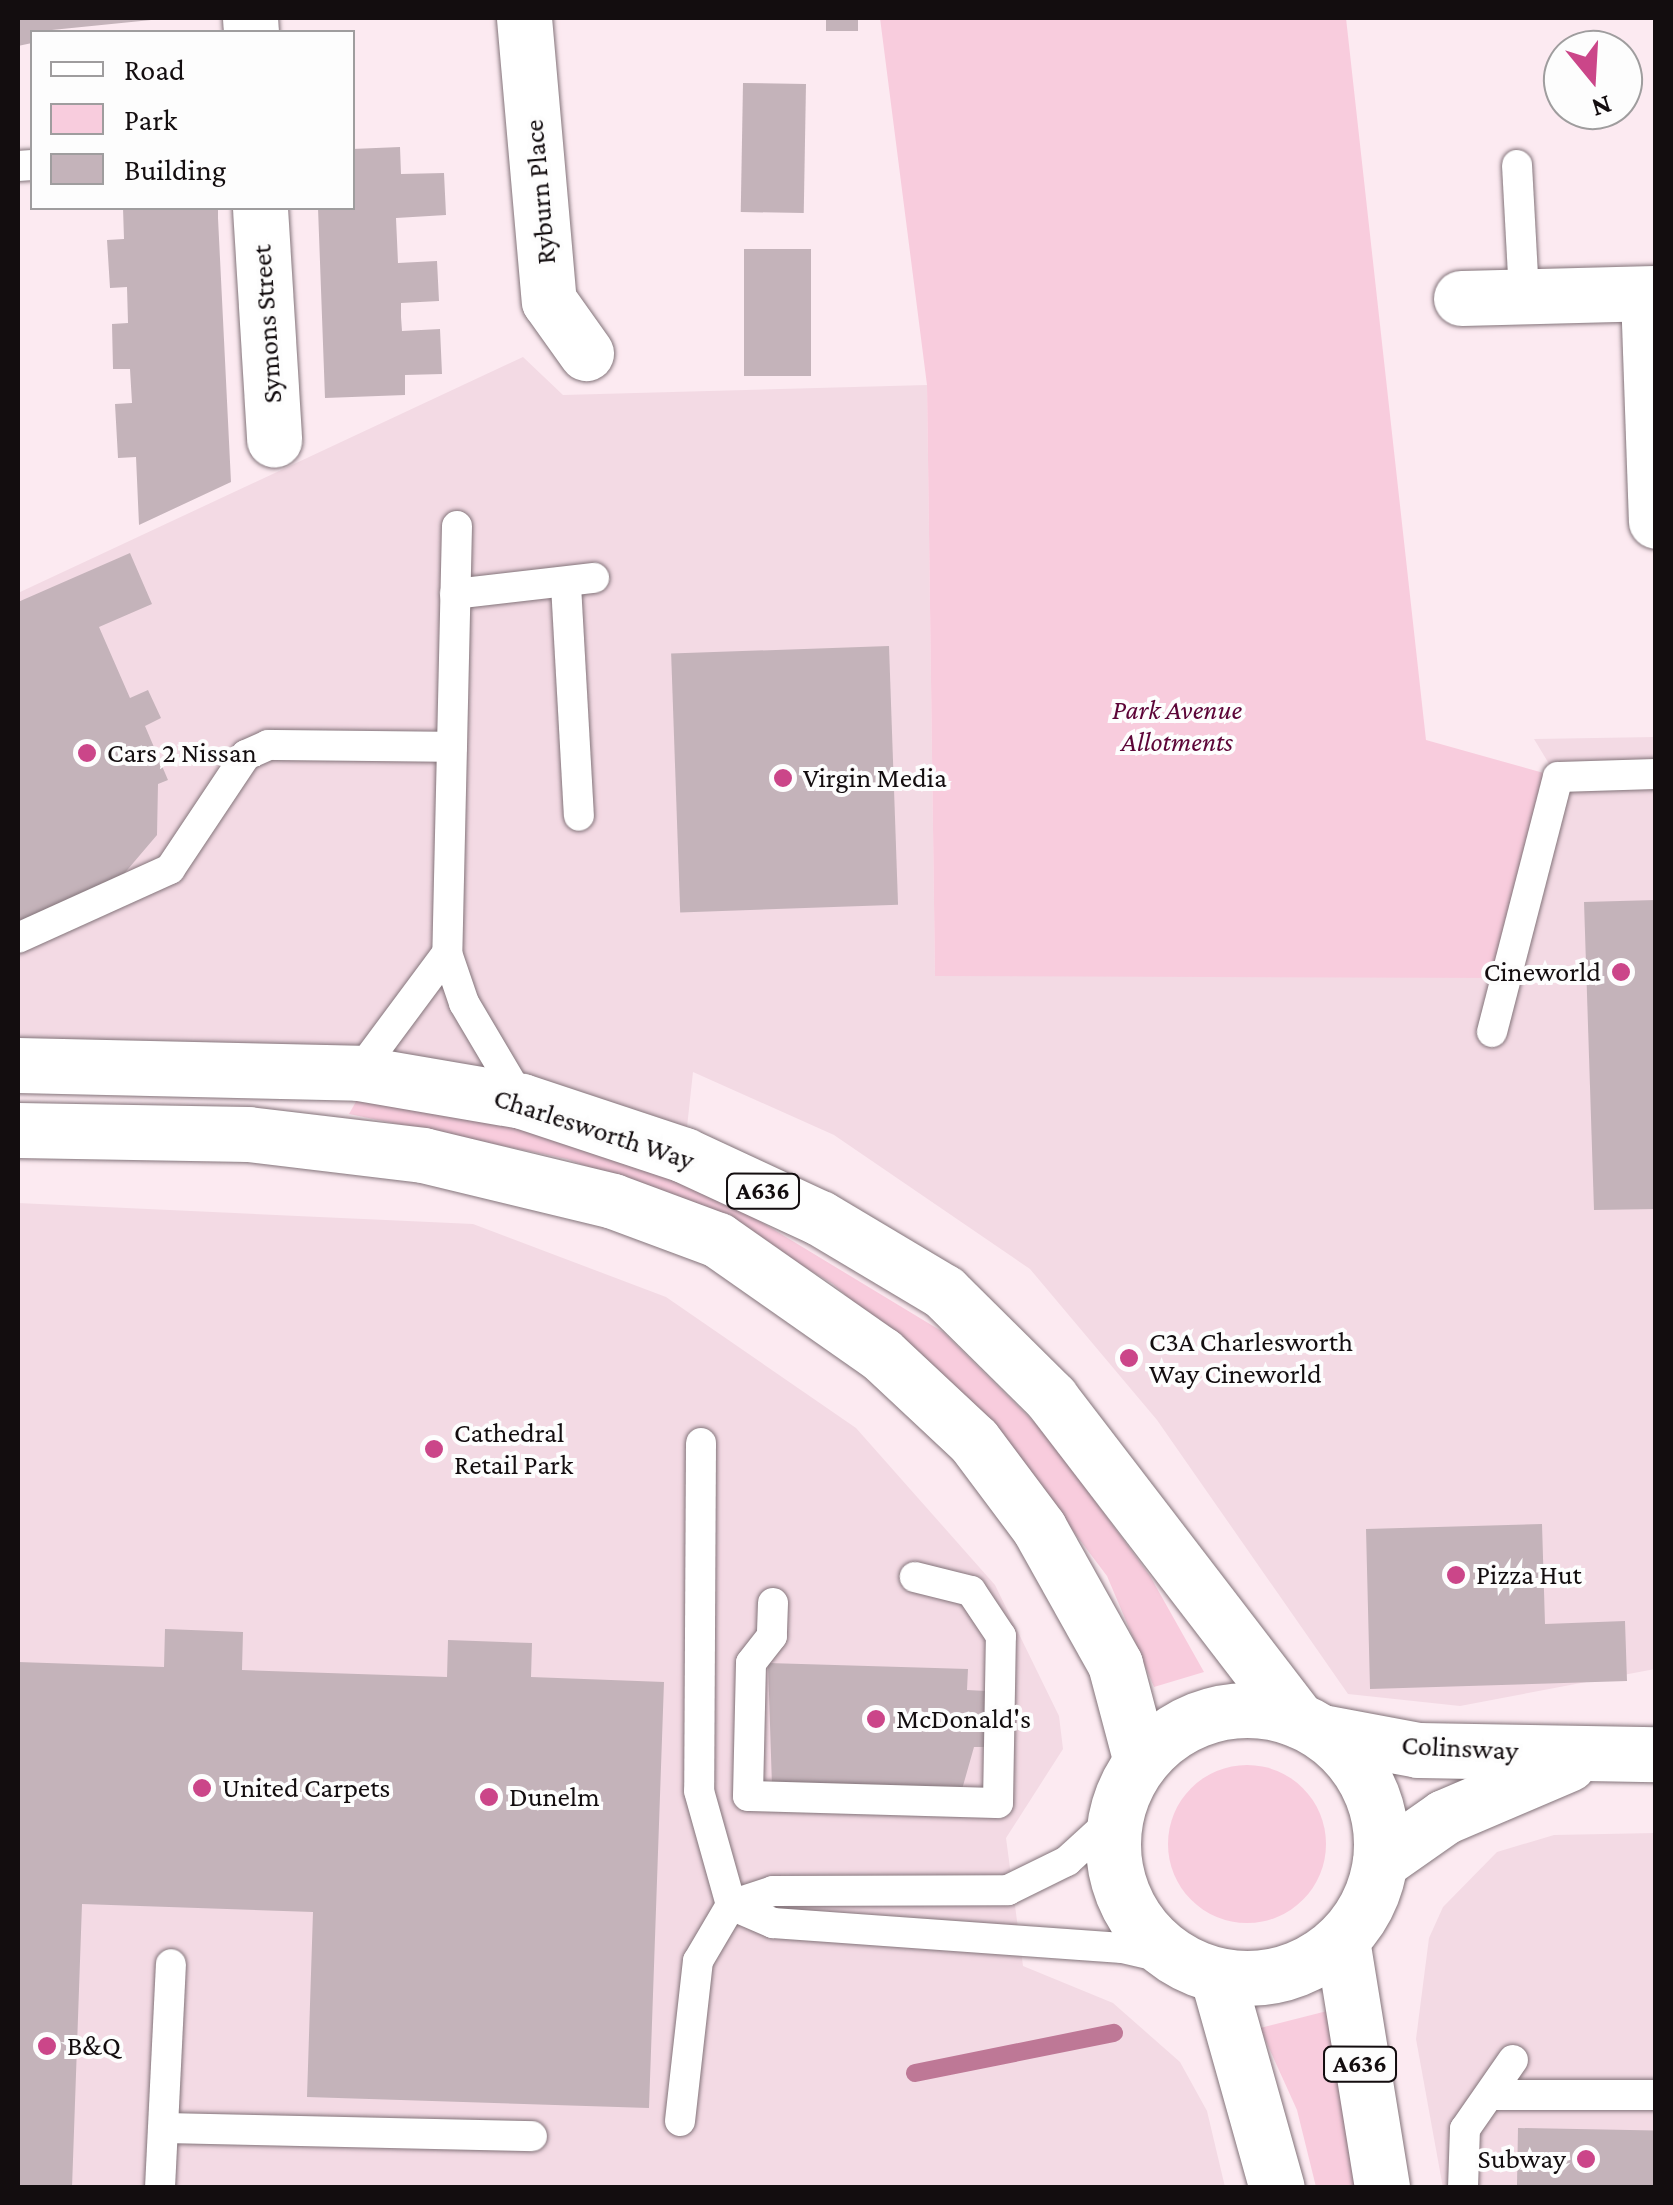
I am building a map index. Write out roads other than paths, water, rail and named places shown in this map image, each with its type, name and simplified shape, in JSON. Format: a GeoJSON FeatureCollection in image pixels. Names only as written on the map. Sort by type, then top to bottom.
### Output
{"type":"FeatureCollection","features":[{"type":"Feature","properties":{"kind":"main road","name":"Ryburn Place"},"geometry":{"type":"LineString","coordinates":[[524,18],[549,302],[586,353]]}},
{"type":"Feature","properties":{"kind":"main road","name":"Symons Street"},"geometry":{"type":"LineString","coordinates":[[260,210],[274,440]]}},
{"type":"Feature","properties":{"kind":"main road"},"geometry":{"type":"LineString","coordinates":[[1462,298],[1652,294],[1656,521]]}},
{"type":"Feature","properties":{"kind":"main road","name":"Charlesworth Way"},"geometry":{"type":"LineString","coordinates":[[18,1064],[358,1074],[522,1101],[684,1155],[820,1218],[944,1292],[1051,1398],[1310,1726]]}},
{"type":"Feature","properties":{"kind":"main road","name":"A636"},"geometry":{"type":"LineString","coordinates":[[18,1130],[248,1134],[424,1155],[613,1200],[718,1240],[880,1354],[974,1440],[1040,1528],[1115,1664],[1141,1762]]}},
{"type":"Feature","properties":{"kind":"main road"},"geometry":{"type":"LineString","coordinates":[[1256,1710],[1310,1726],[1364,1777],[1379,1819],[1380,1862],[1368,1904],[1342,1940],[1306,1965],[1262,1977],[1200,1969],[1132,1914],[1112,1851],[1115,1817],[1141,1762],[1173,1732],[1213,1714],[1256,1710]]}},
{"type":"Feature","properties":{"kind":"main road","name":"Colinsway"},"geometry":{"type":"LineString","coordinates":[[1310,1726],[1418,1750],[1656,1754]]}},
{"type":"Feature","properties":{"kind":"main road","name":"Colinsway"},"geometry":{"type":"LineString","coordinates":[[1380,1862],[1458,1810],[1600,1752]]}},
{"type":"Feature","properties":{"kind":"main road","name":"A636"},"geometry":{"type":"LineString","coordinates":[[1342,1940],[1382,2188]]}},
{"type":"Feature","properties":{"kind":"main road"},"geometry":{"type":"LineString","coordinates":[[1200,1969],[1277,2188]]}},
{"type":"Feature","properties":{"kind":"lane"},"geometry":{"type":"LineString","coordinates":[[1516,165],[1524,296]]}},
{"type":"Feature","properties":{"kind":"lane"},"geometry":{"type":"LineString","coordinates":[[457,526],[447,953],[464,1003],[522,1101]]}},
{"type":"Feature","properties":{"kind":"lane"},"geometry":{"type":"LineString","coordinates":[[455,594],[580,581],[579,816]]}},
{"type":"Feature","properties":{"kind":"lane"},"geometry":{"type":"LineString","coordinates":[[18,938],[170,869],[246,754],[268,745],[452,747]]}},
{"type":"Feature","properties":{"kind":"lane"},"geometry":{"type":"LineString","coordinates":[[1492,1032],[1558,777],[1656,774]]}},
{"type":"Feature","properties":{"kind":"lane"},"geometry":{"type":"LineString","coordinates":[[358,1074],[447,953]]}},
{"type":"Feature","properties":{"kind":"lane"},"geometry":{"type":"LineString","coordinates":[[702,1443],[699,1791],[731,1905]]}},
{"type":"Feature","properties":{"kind":"lane"},"geometry":{"type":"LineString","coordinates":[[773,1603],[772,1636],[751,1662],[748,1796],[998,1803],[1001,1636],[971,1591],[915,1578]]}},
{"type":"Feature","properties":{"kind":"lane"},"geometry":{"type":"LineString","coordinates":[[680,2121],[698,1962],[731,1905],[773,1892],[1008,1890],[1068,1861],[1115,1817]]}},
{"type":"Feature","properties":{"kind":"lane"},"geometry":{"type":"LineString","coordinates":[[731,1905],[772,1923],[1122,1948],[1200,1969]]}},
{"type":"Feature","properties":{"kind":"lane"},"geometry":{"type":"LineString","coordinates":[[160,2188],[168,2128],[171,1964]]}},
{"type":"Feature","properties":{"kind":"lane"},"geometry":{"type":"LineString","coordinates":[[1463,2188],[1466,2129],[1513,2060]]}},
{"type":"Feature","properties":{"kind":"lane"},"geometry":{"type":"LineString","coordinates":[[1490,2094],[1656,2095]]}},
{"type":"Feature","properties":{"kind":"lane"},"geometry":{"type":"LineString","coordinates":[[168,2128],[532,2136]]}},
{"type":"Feature","properties":{"kind":"waterway"},"geometry":{"type":"LineString","coordinates":[[915,2073],[1114,2033]]}},
{"type":"Feature","properties":{"kind":"place","name":"Cars 2 Nissan"},"geometry":{"type":"Point","coordinates":[87,753]}},
{"type":"Feature","properties":{"kind":"place","name":"Virgin Media"},"geometry":{"type":"Point","coordinates":[783,778]}},
{"type":"Feature","properties":{"kind":"place","name":"Cineworld"},"geometry":{"type":"Point","coordinates":[1621,972]}},
{"type":"Feature","properties":{"kind":"place","name":"C3A Charlesworth Way Cineworld"},"geometry":{"type":"Point","coordinates":[1129,1358]}},
{"type":"Feature","properties":{"kind":"place","name":"Cathedral Retail Park"},"geometry":{"type":"Point","coordinates":[434,1449]}},
{"type":"Feature","properties":{"kind":"place","name":"Pizza Hut"},"geometry":{"type":"Point","coordinates":[1456,1575]}},
{"type":"Feature","properties":{"kind":"place","name":"McDonald's"},"geometry":{"type":"Point","coordinates":[876,1719]}},
{"type":"Feature","properties":{"kind":"place","name":"United Carpets"},"geometry":{"type":"Point","coordinates":[202,1788]}},
{"type":"Feature","properties":{"kind":"place","name":"Dunelm"},"geometry":{"type":"Point","coordinates":[489,1797]}},
{"type":"Feature","properties":{"kind":"place","name":"B&Q"},"geometry":{"type":"Point","coordinates":[47,2046]}},
{"type":"Feature","properties":{"kind":"place","name":"Subway"},"geometry":{"type":"Point","coordinates":[1586,2159]}},
{"type":"Feature","properties":{"kind":"park label","name":"Park Avenue Allotments"},"geometry":{"type":"Point","coordinates":[1177,726]}}]}
